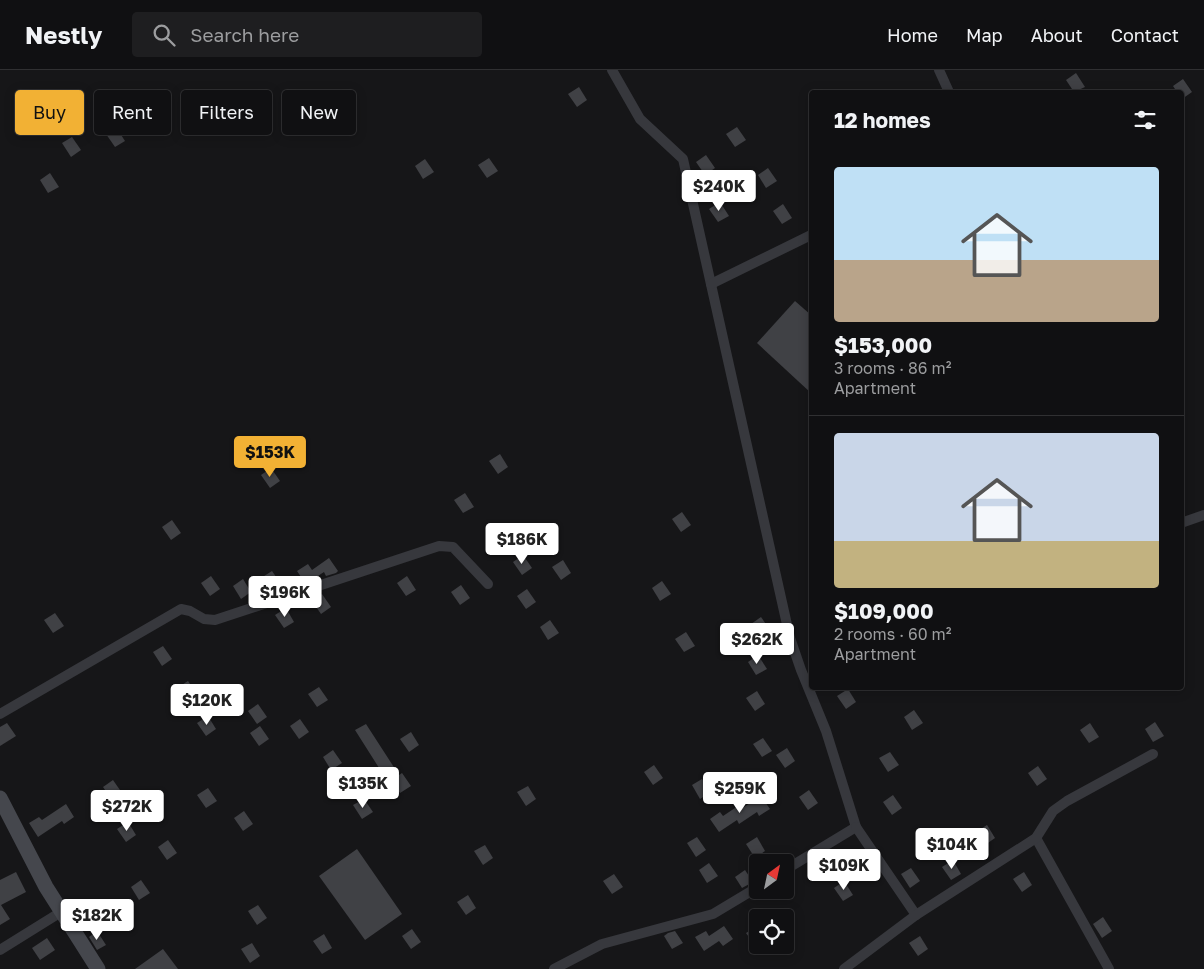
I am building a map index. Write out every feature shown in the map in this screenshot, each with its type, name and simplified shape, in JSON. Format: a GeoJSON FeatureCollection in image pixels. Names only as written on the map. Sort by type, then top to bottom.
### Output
{"type":"FeatureCollection","features":[{"type":"Feature","properties":{"kind":"street"},"geometry":{"type":"LineString","coordinates":[[612,70],[640,119],[683,159],[788,628],[809,690]]}},
{"type":"Feature","properties":{"kind":"street"},"geometry":{"type":"LineString","coordinates":[[939,70],[948,90]]}},
{"type":"Feature","properties":{"kind":"street"},"geometry":{"type":"LineString","coordinates":[[711,284],[809,236]]}},
{"type":"Feature","properties":{"kind":"street"},"geometry":{"type":"LineString","coordinates":[[1184,522],[1204,515]]}},
{"type":"Feature","properties":{"kind":"street"},"geometry":{"type":"LineString","coordinates":[[0,714],[181,609],[190,611],[204,619],[215,620],[439,546],[453,547],[488,584]]}},
{"type":"Feature","properties":{"kind":"street"},"geometry":{"type":"LineString","coordinates":[[801,670],[809,666]]}},
{"type":"Feature","properties":{"kind":"street"},"geometry":{"type":"LineString","coordinates":[[809,690],[826,731],[856,827],[916,915]]}},
{"type":"Feature","properties":{"kind":"street"},"geometry":{"type":"LineString","coordinates":[[844,969],[916,915],[1036,838],[1053,811],[1067,801],[1153,754]]}},
{"type":"Feature","properties":{"kind":"street"},"geometry":{"type":"LineString","coordinates":[[0,798],[46,887],[98,969]]}},
{"type":"Feature","properties":{"kind":"street"},"geometry":{"type":"LineString","coordinates":[[794,865],[856,827]]}},
{"type":"Feature","properties":{"kind":"street"},"geometry":{"type":"LineString","coordinates":[[1036,838],[1109,969]]}},
{"type":"Feature","properties":{"kind":"street"},"geometry":{"type":"LineString","coordinates":[[554,969],[602,944],[713,914],[749,892]]}},
{"type":"Feature","properties":{"kind":"street"},"geometry":{"type":"LineString","coordinates":[[0,950],[61,912]]}},
{"type":"Feature","properties":{"kind":"building"},"geometry":{"type":"Polygon","coordinates":[[[1076,73],[1085,87],[1073,90],[1066,80],[1076,73]]]}},
{"type":"Feature","properties":{"kind":"building"},"geometry":{"type":"Polygon","coordinates":[[[1183,79],[1192,92],[1184,98],[1184,90],[1176,90],[1173,86],[1183,79]]]}},
{"type":"Feature","properties":{"kind":"building"},"geometry":{"type":"Polygon","coordinates":[[[579,87],[587,100],[577,107],[568,94],[579,87]]]}},
{"type":"Feature","properties":{"kind":"building"},"geometry":{"type":"Polygon","coordinates":[[[737,127],[746,140],[735,147],[726,134],[737,127]]]}},
{"type":"Feature","properties":{"kind":"building"},"geometry":{"type":"Polygon","coordinates":[[[107,135],[121,135],[125,141],[115,147],[107,135]]]}},
{"type":"Feature","properties":{"kind":"building"},"geometry":{"type":"Polygon","coordinates":[[[72,137],[81,150],[71,157],[62,143],[72,137]]]}},
{"type":"Feature","properties":{"kind":"building"},"geometry":{"type":"Polygon","coordinates":[[[706,155],[715,168],[705,175],[696,162],[706,155]]]}},
{"type":"Feature","properties":{"kind":"building"},"geometry":{"type":"Polygon","coordinates":[[[489,158],[498,171],[487,178],[478,165],[489,158]]]}},
{"type":"Feature","properties":{"kind":"building"},"geometry":{"type":"Polygon","coordinates":[[[425,159],[434,172],[423,179],[415,166],[425,159]]]}},
{"type":"Feature","properties":{"kind":"building"},"geometry":{"type":"Polygon","coordinates":[[[768,168],[777,181],[766,188],[758,175],[768,168]]]}},
{"type":"Feature","properties":{"kind":"building"},"geometry":{"type":"Polygon","coordinates":[[[50,173],[59,187],[48,193],[40,180],[50,173]]]}},
{"type":"Feature","properties":{"kind":"building"},"geometry":{"type":"Polygon","coordinates":[[[720,202],[729,216],[718,222],[709,209],[720,202]]]}},
{"type":"Feature","properties":{"kind":"building"},"geometry":{"type":"Polygon","coordinates":[[[783,204],[792,218],[782,224],[773,211],[783,204]]]}},
{"type":"Feature","properties":{"kind":"building"},"geometry":{"type":"Polygon","coordinates":[[[795,301],[809,313],[809,391],[757,343],[795,301]]]}},
{"type":"Feature","properties":{"kind":"building"},"geometry":{"type":"Polygon","coordinates":[[[500,454],[508,467],[498,474],[489,461],[500,454]]]}},
{"type":"Feature","properties":{"kind":"building"},"geometry":{"type":"Polygon","coordinates":[[[271,468],[280,481],[270,488],[261,475],[271,468]]]}},
{"type":"Feature","properties":{"kind":"building"},"geometry":{"type":"Polygon","coordinates":[[[465,493],[474,507],[463,513],[454,500],[465,493]]]}},
{"type":"Feature","properties":{"kind":"building"},"geometry":{"type":"Polygon","coordinates":[[[682,512],[691,525],[681,532],[672,519],[682,512]]]}},
{"type":"Feature","properties":{"kind":"building"},"geometry":{"type":"Polygon","coordinates":[[[172,520],[181,533],[171,540],[162,527],[172,520]]]}},
{"type":"Feature","properties":{"kind":"building"},"geometry":{"type":"Polygon","coordinates":[[[523,555],[532,568],[522,575],[513,562],[523,555]]]}},
{"type":"Feature","properties":{"kind":"building"},"geometry":{"type":"Polygon","coordinates":[[[329,558],[338,571],[326,576],[324,572],[305,583],[297,571],[308,564],[312,570],[329,558]]]}},
{"type":"Feature","properties":{"kind":"building"},"geometry":{"type":"Polygon","coordinates":[[[563,560],[571,573],[561,580],[552,567],[563,560]]]}},
{"type":"Feature","properties":{"kind":"building"},"geometry":{"type":"Polygon","coordinates":[[[272,571],[281,584],[270,591],[261,578],[272,571]]]}},
{"type":"Feature","properties":{"kind":"building"},"geometry":{"type":"Polygon","coordinates":[[[211,576],[220,589],[210,596],[201,583],[211,576]]]}},
{"type":"Feature","properties":{"kind":"building"},"geometry":{"type":"Polygon","coordinates":[[[407,576],[416,590],[406,596],[397,583],[407,576]]]}},
{"type":"Feature","properties":{"kind":"building"},"geometry":{"type":"Polygon","coordinates":[[[243,579],[251,592],[241,599],[233,586],[243,579]]]}},
{"type":"Feature","properties":{"kind":"building"},"geometry":{"type":"Polygon","coordinates":[[[662,581],[671,594],[660,601],[652,588],[662,581]]]}},
{"type":"Feature","properties":{"kind":"building"},"geometry":{"type":"Polygon","coordinates":[[[461,585],[470,598],[460,605],[451,592],[461,585]]]}},
{"type":"Feature","properties":{"kind":"building"},"geometry":{"type":"Polygon","coordinates":[[[527,589],[536,602],[526,609],[517,596],[527,589]]]}},
{"type":"Feature","properties":{"kind":"building"},"geometry":{"type":"Polygon","coordinates":[[[322,594],[331,607],[321,614],[312,601],[322,594]]]}},
{"type":"Feature","properties":{"kind":"building"},"geometry":{"type":"Polygon","coordinates":[[[286,608],[294,622],[284,628],[275,615],[286,608]]]}},
{"type":"Feature","properties":{"kind":"building"},"geometry":{"type":"Polygon","coordinates":[[[55,613],[64,626],[53,633],[44,620],[55,613]]]}},
{"type":"Feature","properties":{"kind":"building"},"geometry":{"type":"Polygon","coordinates":[[[761,617],[770,630],[760,637],[751,624],[761,617]]]}},
{"type":"Feature","properties":{"kind":"building"},"geometry":{"type":"Polygon","coordinates":[[[550,620],[559,633],[548,640],[540,627],[550,620]]]}},
{"type":"Feature","properties":{"kind":"building"},"geometry":{"type":"Polygon","coordinates":[[[686,632],[695,646],[684,652],[675,639],[686,632]]]}},
{"type":"Feature","properties":{"kind":"building"},"geometry":{"type":"Polygon","coordinates":[[[163,646],[172,659],[162,666],[153,652],[163,646]]]}},
{"type":"Feature","properties":{"kind":"building"},"geometry":{"type":"Polygon","coordinates":[[[758,655],[767,669],[756,675],[748,662],[758,655]]]}},
{"type":"Feature","properties":{"kind":"building"},"geometry":{"type":"Polygon","coordinates":[[[188,681],[197,694],[186,701],[177,688],[188,681]]]}},
{"type":"Feature","properties":{"kind":"building"},"geometry":{"type":"Polygon","coordinates":[[[319,687],[328,700],[317,707],[308,694],[319,687]]]}},
{"type":"Feature","properties":{"kind":"building"},"geometry":{"type":"Polygon","coordinates":[[[849,690],[856,702],[846,709],[837,696],[849,690]]]}},
{"type":"Feature","properties":{"kind":"building"},"geometry":{"type":"Polygon","coordinates":[[[757,691],[765,704],[755,711],[746,698],[757,691]]]}},
{"type":"Feature","properties":{"kind":"building"},"geometry":{"type":"Polygon","coordinates":[[[258,704],[267,717],[257,724],[248,711],[258,704]]]}},
{"type":"Feature","properties":{"kind":"building"},"geometry":{"type":"Polygon","coordinates":[[[914,710],[923,723],[912,730],[904,717],[914,710]]]}},
{"type":"Feature","properties":{"kind":"building"},"geometry":{"type":"Polygon","coordinates":[[[208,716],[216,729],[206,736],[197,723],[208,716]]]}},
{"type":"Feature","properties":{"kind":"building"},"geometry":{"type":"Polygon","coordinates":[[[300,719],[309,732],[299,739],[290,726],[300,719]]]}},
{"type":"Feature","properties":{"kind":"building"},"geometry":{"type":"Polygon","coordinates":[[[1155,722],[1164,736],[1153,742],[1145,729],[1155,722]]]}},
{"type":"Feature","properties":{"kind":"building"},"geometry":{"type":"Polygon","coordinates":[[[7,723],[16,736],[0,746],[0,727],[7,723]]]}},
{"type":"Feature","properties":{"kind":"building"},"geometry":{"type":"Polygon","coordinates":[[[1090,723],[1099,737],[1089,743],[1080,730],[1090,723]]]}},
{"type":"Feature","properties":{"kind":"building"},"geometry":{"type":"Polygon","coordinates":[[[366,724],[399,775],[402,773],[411,786],[400,793],[384,769],[381,771],[355,730],[366,724]]]}},
{"type":"Feature","properties":{"kind":"building"},"geometry":{"type":"Polygon","coordinates":[[[260,726],[269,739],[259,746],[250,733],[260,726]]]}},
{"type":"Feature","properties":{"kind":"building"},"geometry":{"type":"Polygon","coordinates":[[[411,732],[419,745],[409,752],[400,739],[411,732]]]}},
{"type":"Feature","properties":{"kind":"building"},"geometry":{"type":"Polygon","coordinates":[[[763,738],[772,751],[762,757],[753,744],[763,738]]]}},
{"type":"Feature","properties":{"kind":"building"},"geometry":{"type":"Polygon","coordinates":[[[787,748],[795,761],[785,768],[776,755],[787,748]]]}},
{"type":"Feature","properties":{"kind":"building"},"geometry":{"type":"Polygon","coordinates":[[[333,750],[342,763],[331,770],[323,757],[333,750]]]}},
{"type":"Feature","properties":{"kind":"building"},"geometry":{"type":"Polygon","coordinates":[[[890,752],[899,765],[888,772],[879,758],[890,752]]]}},
{"type":"Feature","properties":{"kind":"building"},"geometry":{"type":"Polygon","coordinates":[[[654,765],[663,778],[653,785],[644,772],[654,765]]]}},
{"type":"Feature","properties":{"kind":"building"},"geometry":{"type":"Polygon","coordinates":[[[1038,766],[1047,779],[1037,786],[1028,773],[1038,766]]]}},
{"type":"Feature","properties":{"kind":"building"},"geometry":{"type":"Polygon","coordinates":[[[702,779],[711,792],[700,799],[692,785],[702,779]]]}},
{"type":"Feature","properties":{"kind":"building"},"geometry":{"type":"Polygon","coordinates":[[[113,780],[122,793],[112,800],[103,787],[113,780]]]}},
{"type":"Feature","properties":{"kind":"building"},"geometry":{"type":"Polygon","coordinates":[[[528,786],[536,799],[526,806],[517,792],[528,786]]]}},
{"type":"Feature","properties":{"kind":"building"},"geometry":{"type":"Polygon","coordinates":[[[208,788],[217,801],[206,808],[197,795],[208,788]]]}},
{"type":"Feature","properties":{"kind":"building"},"geometry":{"type":"Polygon","coordinates":[[[809,790],[818,803],[808,810],[799,797],[809,790]]]}},
{"type":"Feature","properties":{"kind":"building"},"geometry":{"type":"Polygon","coordinates":[[[893,795],[902,808],[892,815],[883,802],[893,795]]]}},
{"type":"Feature","properties":{"kind":"building"},"geometry":{"type":"Polygon","coordinates":[[[761,796],[770,809],[759,816],[757,812],[739,824],[737,820],[719,832],[710,819],[720,812],[723,816],[741,804],[744,807],[761,796]]]}},
{"type":"Feature","properties":{"kind":"building"},"geometry":{"type":"Polygon","coordinates":[[[364,799],[373,812],[362,819],[353,805],[364,799]]]}},
{"type":"Feature","properties":{"kind":"building"},"geometry":{"type":"Polygon","coordinates":[[[66,804],[74,817],[64,824],[62,821],[38,837],[29,823],[39,817],[42,820],[66,804]]]}},
{"type":"Feature","properties":{"kind":"building"},"geometry":{"type":"Polygon","coordinates":[[[244,811],[253,824],[243,831],[234,818],[244,811]]]}},
{"type":"Feature","properties":{"kind":"building"},"geometry":{"type":"Polygon","coordinates":[[[128,822],[136,835],[126,842],[117,829],[128,822]]]}},
{"type":"Feature","properties":{"kind":"building"},"geometry":{"type":"Polygon","coordinates":[[[987,825],[995,838],[985,845],[976,832],[987,825]]]}},
{"type":"Feature","properties":{"kind":"building"},"geometry":{"type":"Polygon","coordinates":[[[697,837],[706,850],[696,857],[687,843],[697,837]]]}},
{"type":"Feature","properties":{"kind":"building"},"geometry":{"type":"Polygon","coordinates":[[[757,837],[765,851],[761,854],[752,854],[746,844],[757,837]]]}},
{"type":"Feature","properties":{"kind":"building"},"geometry":{"type":"Polygon","coordinates":[[[168,840],[177,853],[167,860],[158,847],[168,840]]]}},
{"type":"Feature","properties":{"kind":"building"},"geometry":{"type":"Polygon","coordinates":[[[485,845],[493,858],[483,865],[474,851],[485,845]]]}},
{"type":"Feature","properties":{"kind":"building"},"geometry":{"type":"Polygon","coordinates":[[[357,849],[402,914],[365,940],[319,876],[357,849]]]}},
{"type":"Feature","properties":{"kind":"building"},"geometry":{"type":"Polygon","coordinates":[[[953,860],[961,874],[951,880],[942,867],[953,860]]]}},
{"type":"Feature","properties":{"kind":"building"},"geometry":{"type":"Polygon","coordinates":[[[709,863],[718,876],[707,883],[699,870],[709,863]]]}},
{"type":"Feature","properties":{"kind":"building"},"geometry":{"type":"Polygon","coordinates":[[[911,868],[920,881],[910,888],[901,874],[911,868]]]}},
{"type":"Feature","properties":{"kind":"building"},"geometry":{"type":"Polygon","coordinates":[[[745,870],[749,876],[749,884],[742,888],[735,877],[745,870]]]}},
{"type":"Feature","properties":{"kind":"building"},"geometry":{"type":"Polygon","coordinates":[[[16,872],[26,892],[1,905],[10,919],[0,925],[0,880],[16,872]]]}},
{"type":"Feature","properties":{"kind":"building"},"geometry":{"type":"Polygon","coordinates":[[[1024,872],[1032,885],[1022,892],[1013,879],[1024,872]]]}},
{"type":"Feature","properties":{"kind":"building"},"geometry":{"type":"Polygon","coordinates":[[[614,874],[623,887],[612,894],[603,881],[614,874]]]}},
{"type":"Feature","properties":{"kind":"building"},"geometry":{"type":"Polygon","coordinates":[[[141,880],[150,893],[139,900],[131,887],[141,880]]]}},
{"type":"Feature","properties":{"kind":"building"},"geometry":{"type":"Polygon","coordinates":[[[844,881],[853,895],[843,901],[834,888],[844,881]]]}},
{"type":"Feature","properties":{"kind":"building"},"geometry":{"type":"Polygon","coordinates":[[[468,895],[476,908],[466,915],[457,902],[468,895]]]}},
{"type":"Feature","properties":{"kind":"building"},"geometry":{"type":"Polygon","coordinates":[[[258,905],[267,918],[257,925],[248,911],[258,905]]]}},
{"type":"Feature","properties":{"kind":"building"},"geometry":{"type":"Polygon","coordinates":[[[1103,917],[1112,931],[1102,938],[1093,924],[1103,917]]]}},
{"type":"Feature","properties":{"kind":"building"},"geometry":{"type":"Polygon","coordinates":[[[724,926],[733,939],[723,946],[719,941],[704,951],[695,937],[706,931],[709,936],[724,926]]]}},
{"type":"Feature","properties":{"kind":"building"},"geometry":{"type":"Polygon","coordinates":[[[412,929],[421,942],[411,949],[402,936],[412,929]]]}},
{"type":"Feature","properties":{"kind":"building"},"geometry":{"type":"Polygon","coordinates":[[[97,931],[106,945],[97,950],[89,937],[97,931]]]}},
{"type":"Feature","properties":{"kind":"building"},"geometry":{"type":"Polygon","coordinates":[[[675,931],[683,943],[672,949],[664,936],[675,931]]]}},
{"type":"Feature","properties":{"kind":"building"},"geometry":{"type":"Polygon","coordinates":[[[324,934],[332,948],[322,954],[313,941],[324,934]]]}},
{"type":"Feature","properties":{"kind":"building"},"geometry":{"type":"Polygon","coordinates":[[[920,936],[928,949],[918,956],[909,943],[920,936]]]}},
{"type":"Feature","properties":{"kind":"building"},"geometry":{"type":"Polygon","coordinates":[[[47,938],[55,950],[40,960],[32,948],[47,938]]]}},
{"type":"Feature","properties":{"kind":"building"},"geometry":{"type":"Polygon","coordinates":[[[252,943],[260,956],[250,963],[241,949],[252,943]]]}},
{"type":"Feature","properties":{"kind":"building"},"geometry":{"type":"Polygon","coordinates":[[[163,949],[178,969],[135,969],[163,949]]]}}]}
